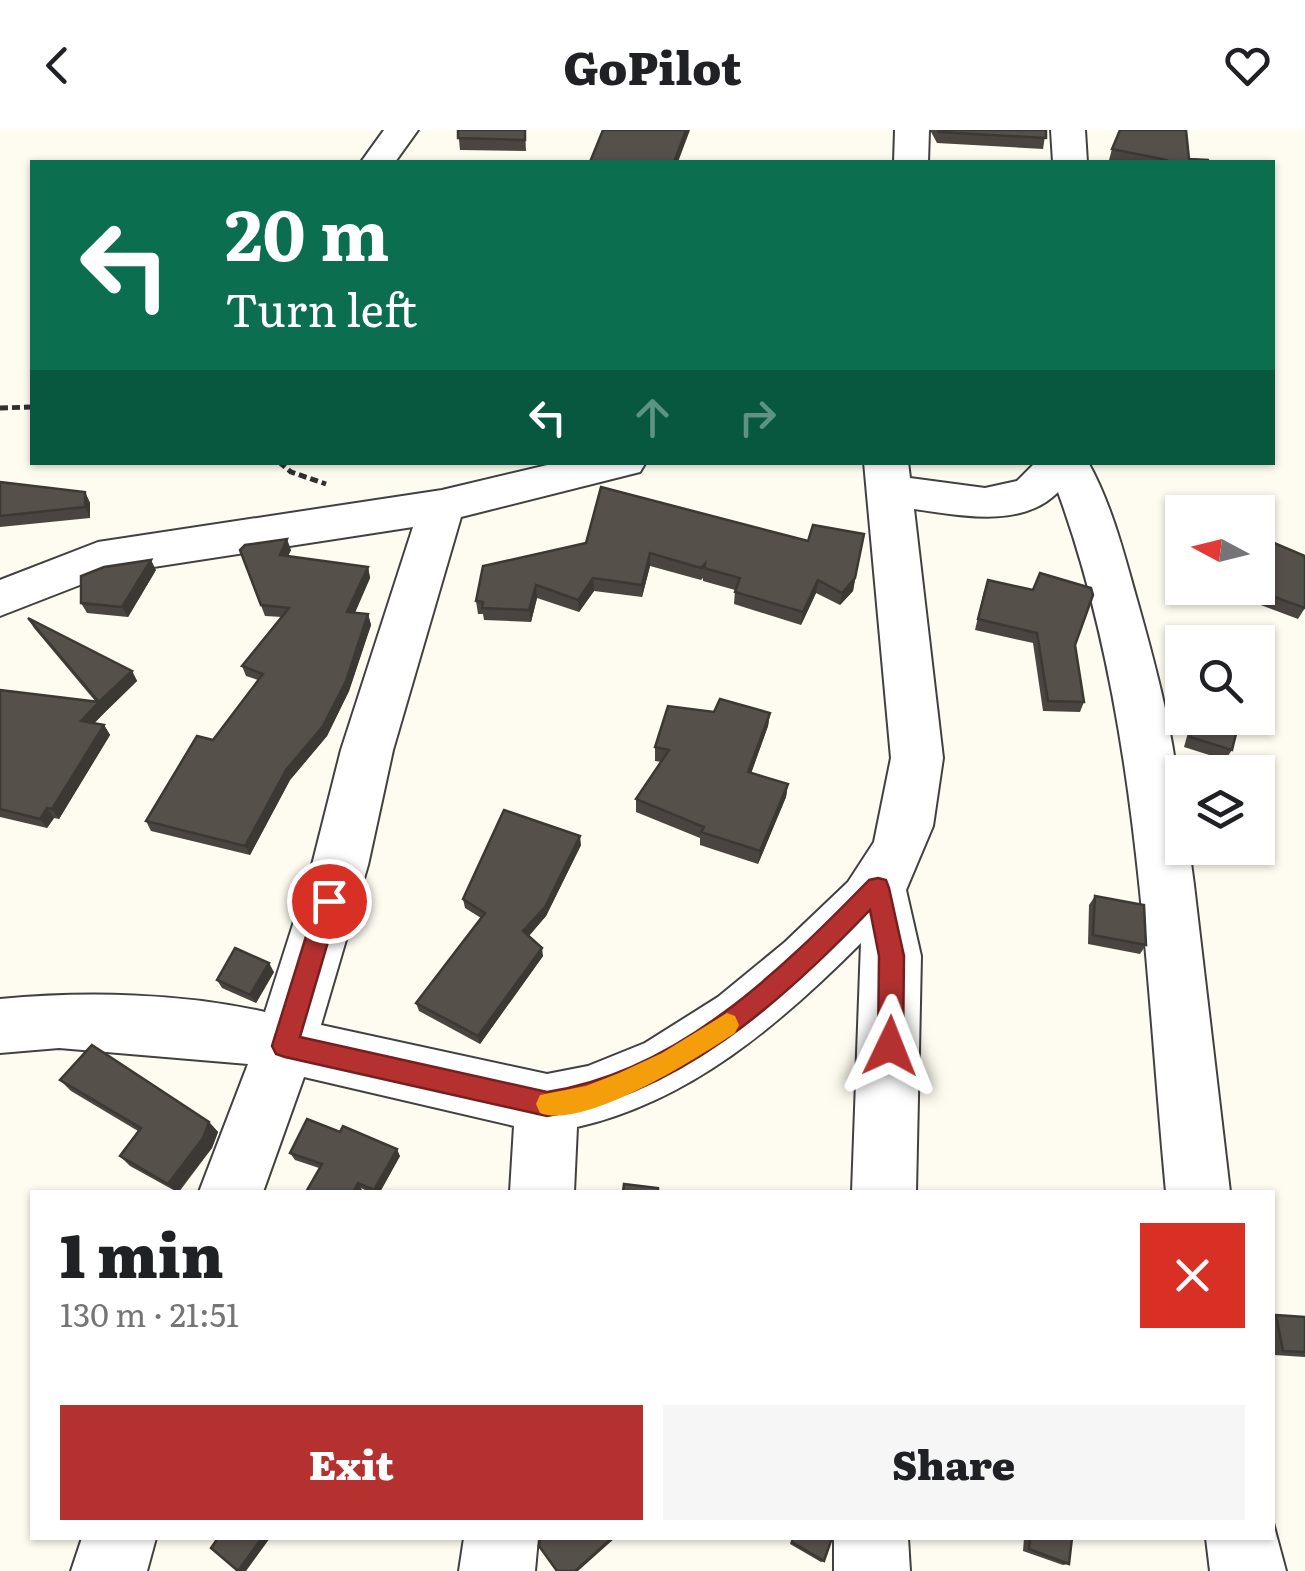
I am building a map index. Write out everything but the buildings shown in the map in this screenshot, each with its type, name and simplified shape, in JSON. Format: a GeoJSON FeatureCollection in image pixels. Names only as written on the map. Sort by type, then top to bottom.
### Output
{"type":"FeatureCollection","features":[{"type":"Feature","properties":{"kind":"street"},"geometry":{"type":"LineString","coordinates":[[379,160],[401,130]]}},
{"type":"Feature","properties":{"kind":"street"},"geometry":{"type":"LineString","coordinates":[[911,160],[912,130]]}},
{"type":"Feature","properties":{"kind":"street"},"geometry":{"type":"LineString","coordinates":[[1068,130],[1070,160]]}},
{"type":"Feature","properties":{"kind":"street"},"geometry":{"type":"LineString","coordinates":[[0,599],[98,559],[152,548],[306,530],[442,506],[612,465]]}},
{"type":"Feature","properties":{"kind":"street"},"geometry":{"type":"LineString","coordinates":[[0,1026],[59,1021],[230,1032],[547,1104],[586,1098],[687,1051],[734,1020],[807,960],[878,888],[898,850],[913,802],[916,758],[887,477],[984,503],[1031,494],[1062,465]]}},
{"type":"Feature","properties":{"kind":"street"},"geometry":{"type":"LineString","coordinates":[[1067,465],[1083,491],[1128,647],[1152,780],[1198,1190]]}},
{"type":"Feature","properties":{"kind":"street"},"geometry":{"type":"LineString","coordinates":[[232,1190],[285,1046],[340,865],[367,750],[442,506]]}},
{"type":"Feature","properties":{"kind":"street"},"geometry":{"type":"LineString","coordinates":[[878,888],[892,956],[884,1190]]}},
{"type":"Feature","properties":{"kind":"street"},"geometry":{"type":"LineString","coordinates":[[542,1190],[547,1104]]}},
{"type":"Feature","properties":{"kind":"street"},"geometry":{"type":"LineString","coordinates":[[109,1571],[117,1540]]}},
{"type":"Feature","properties":{"kind":"street"},"geometry":{"type":"LineString","coordinates":[[496,1571],[502,1540]]}},
{"type":"Feature","properties":{"kind":"street"},"geometry":{"type":"LineString","coordinates":[[871,1540],[872,1571]]}},
{"type":"Feature","properties":{"kind":"street"},"geometry":{"type":"LineString","coordinates":[[1243,1540],[1248,1571]]}},
{"type":"Feature","properties":{"kind":"path"},"geometry":{"type":"LineString","coordinates":[[0,408],[30,407]]}},
{"type":"Feature","properties":{"kind":"slow traffic"},"geometry":{"type":"LineString","coordinates":[[549,1104],[586,1098],[628,1081],[671,1061],[727,1025]]}},
{"type":"Feature","properties":{"kind":"route"},"geometry":{"type":"LineString","coordinates":[[329,901],[285,1046],[547,1104],[586,1098],[671,1061],[734,1020],[807,960],[878,888],[892,956],[890,1046]]}}]}
